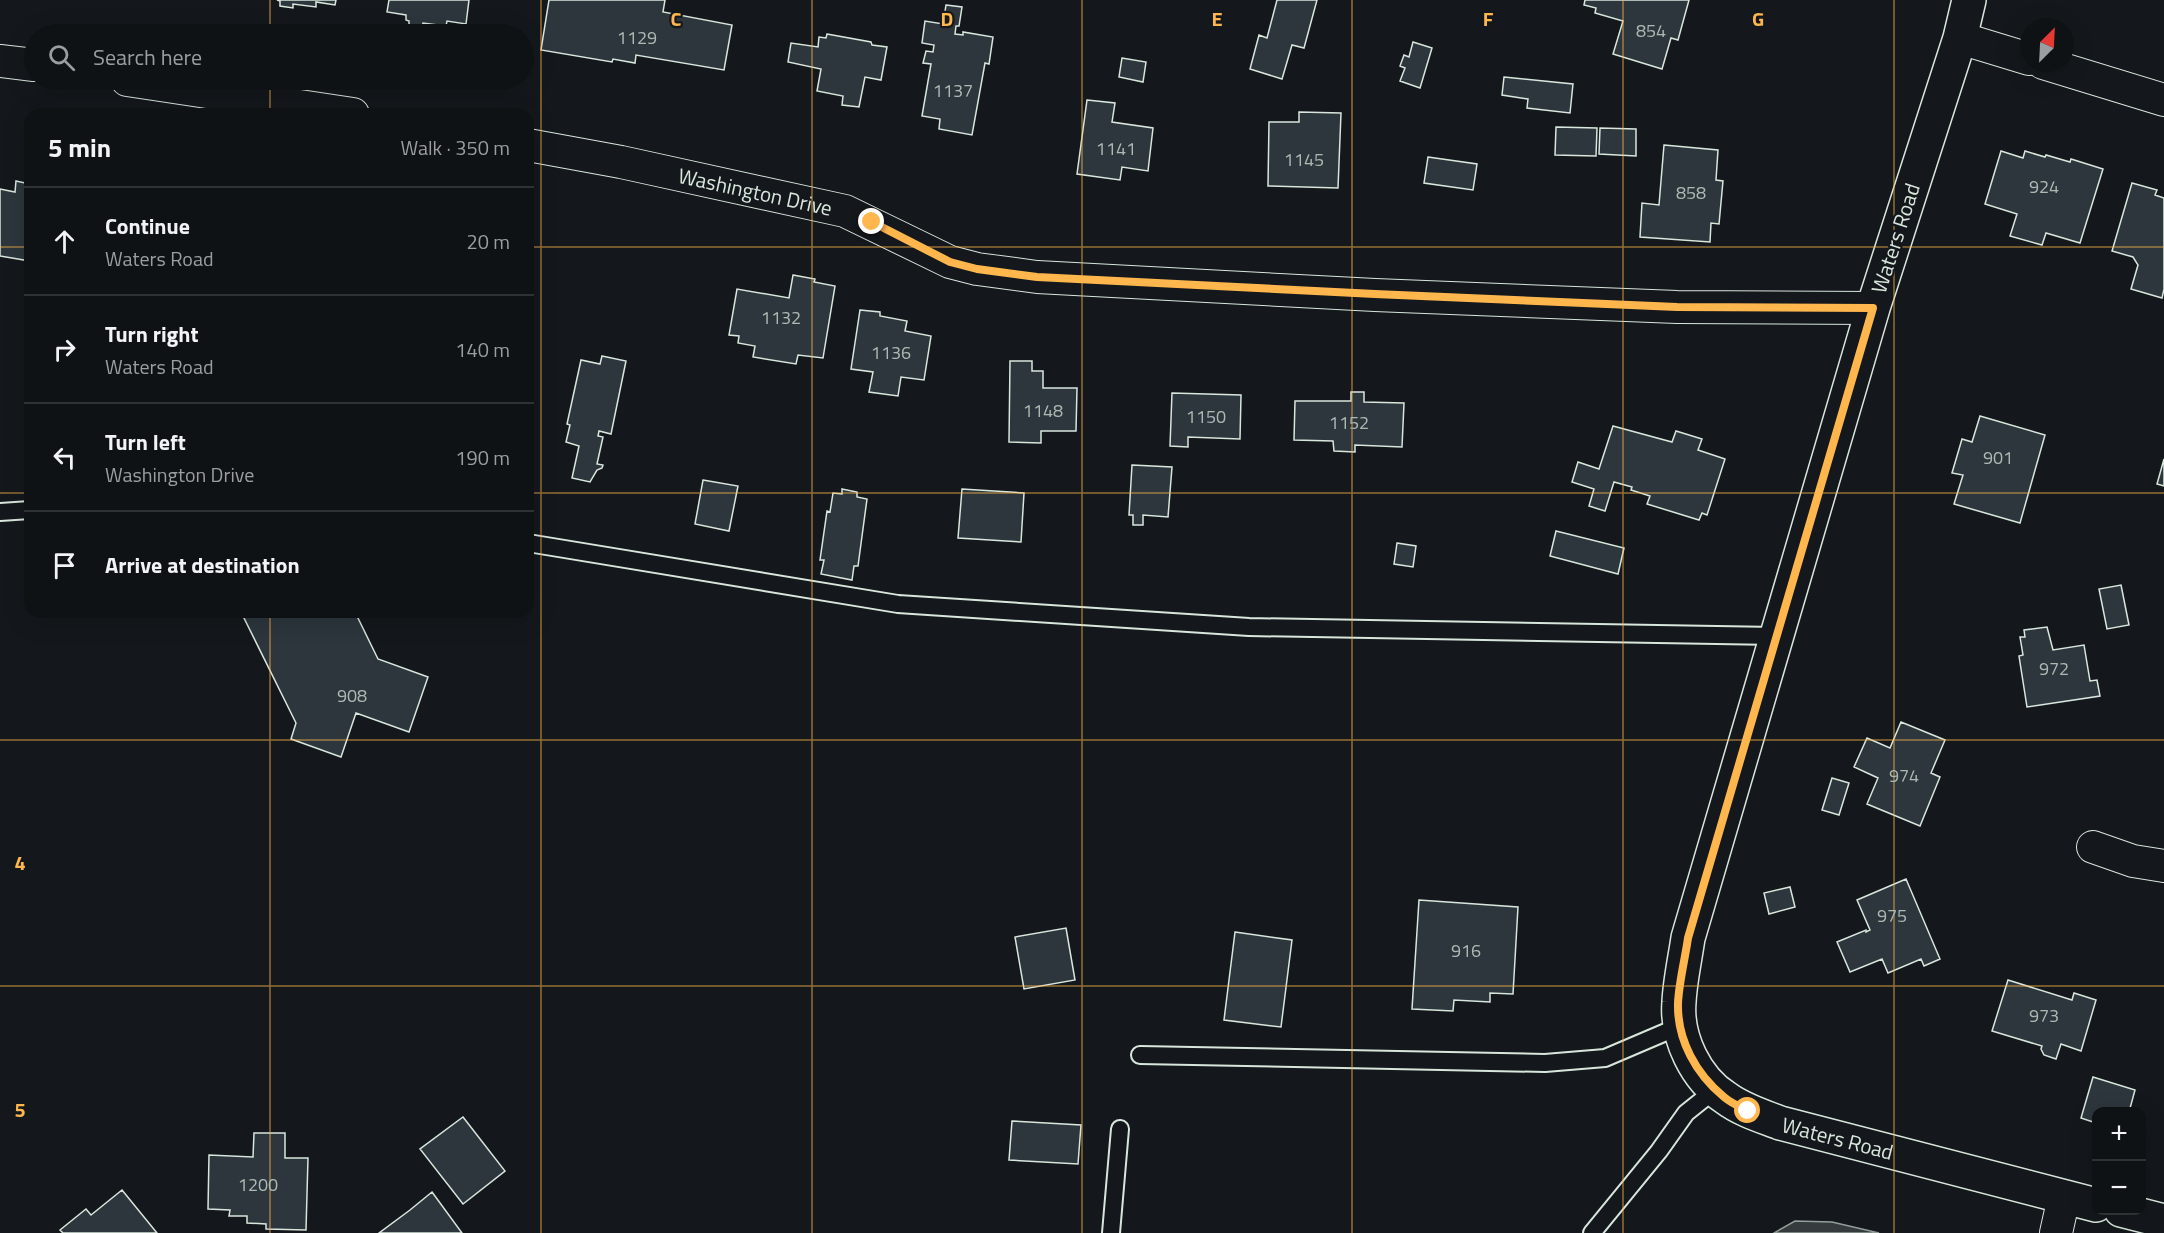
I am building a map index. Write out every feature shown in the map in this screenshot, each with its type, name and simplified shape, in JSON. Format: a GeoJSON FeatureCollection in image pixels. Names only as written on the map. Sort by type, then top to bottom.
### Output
{"type":"FeatureCollection","features":[{"type":"Feature","properties":{"kind":"street","name":"Waters Road"},"geometry":{"type":"LineString","coordinates":[[1969,0],[1960,38],[1873,308],[1688,938],[1678,1004],[1680,1026],[1686,1049],[1697,1070],[1724,1098],[1740,1107],[1780,1123],[2092,1204]]}},
{"type":"Feature","properties":{"kind":"street"},"geometry":{"type":"LineString","coordinates":[[1960,38],[2020,56]]}},
{"type":"Feature","properties":{"kind":"street"},"geometry":{"type":"LineString","coordinates":[[0,61],[24,64]]}},
{"type":"Feature","properties":{"kind":"street"},"geometry":{"type":"LineString","coordinates":[[2072,72],[2164,100]]}},
{"type":"Feature","properties":{"kind":"street"},"geometry":{"type":"LineString","coordinates":[[193,90],[313,108]]}},
{"type":"Feature","properties":{"kind":"street","name":"Washington Drive"},"geometry":{"type":"LineString","coordinates":[[534,146],[621,162],[845,211],[950,262],[977,269],[1037,277],[1677,307],[1873,308]]}},
{"type":"Feature","properties":{"kind":"street"},"geometry":{"type":"LineString","coordinates":[[2093,847],[2133,861],[2164,867]]}},
{"type":"Feature","properties":{"kind":"street"},"geometry":{"type":"LineString","coordinates":[[2056,1233],[2064,1197]]}},
{"type":"Feature","properties":{"kind":"street"},"geometry":{"type":"LineString","coordinates":[[2141,1215],[2164,1221]]}},
{"type":"Feature","properties":{"kind":"lane"},"geometry":{"type":"LineString","coordinates":[[0,513],[24,511]]}},
{"type":"Feature","properties":{"kind":"lane"},"geometry":{"type":"LineString","coordinates":[[534,544],[898,604],[1249,627],[1776,636]]}},
{"type":"Feature","properties":{"kind":"lane"},"geometry":{"type":"LineString","coordinates":[[1140,1055],[1545,1063],[1605,1058],[1680,1026]]}},
{"type":"Feature","properties":{"kind":"lane"},"geometry":{"type":"LineString","coordinates":[[1592,1233],[1659,1151],[1686,1113],[1716,1089]]}},
{"type":"Feature","properties":{"kind":"lane"},"geometry":{"type":"LineString","coordinates":[[1111,1233],[1120,1129]]}},
{"type":"Feature","properties":{"kind":"shaded area"},"geometry":{"type":"Polygon","coordinates":[[[1795,1221],[1832,1222],[1879,1233],[1774,1233],[1795,1221]]]}},
{"type":"Feature","properties":{"kind":"building"},"geometry":{"type":"Polygon","coordinates":[[[277,0],[336,0],[335,5],[316,2],[316,7],[293,4],[293,8],[280,6],[280,1],[277,0]]]}},
{"type":"Feature","properties":{"kind":"building"},"geometry":{"type":"Polygon","coordinates":[[[389,0],[469,0],[466,24],[447,21],[446,24],[409,24],[406,15],[387,12],[389,0]]]}},
{"type":"Feature","properties":{"kind":"building"},"geometry":{"type":"Polygon","coordinates":[[[549,0],[665,0],[663,12],[732,25],[724,70],[636,55],[635,63],[613,59],[612,62],[541,50],[549,0]]]}},
{"type":"Feature","properties":{"kind":"building"},"geometry":{"type":"Polygon","coordinates":[[[1277,0],[1317,0],[1304,48],[1292,45],[1282,79],[1250,69],[1259,35],[1267,38],[1277,0]]]}},
{"type":"Feature","properties":{"kind":"building"},"geometry":{"type":"Polygon","coordinates":[[[1585,0],[1689,0],[1678,40],[1671,38],[1662,69],[1613,54],[1623,21],[1595,13],[1596,8],[1584,5],[1585,0]]]}},
{"type":"Feature","properties":{"kind":"building"},"geometry":{"type":"Polygon","coordinates":[[[946,5],[962,7],[959,26],[956,26],[955,34],[963,35],[963,32],[993,37],[989,64],[985,63],[972,135],[939,129],[940,119],[922,116],[931,64],[923,63],[926,51],[933,52],[934,45],[922,43],[925,21],[943,24],[946,5]]]}},
{"type":"Feature","properties":{"kind":"building"},"geometry":{"type":"Polygon","coordinates":[[[827,34],[887,47],[881,80],[865,77],[859,107],[842,105],[843,96],[817,91],[821,69],[788,62],[791,43],[818,47],[819,37],[826,38],[827,34]]]}},
{"type":"Feature","properties":{"kind":"building"},"geometry":{"type":"Polygon","coordinates":[[[1413,42],[1432,48],[1420,88],[1400,81],[1405,68],[1400,66],[1404,55],[1409,57],[1413,42]]]}},
{"type":"Feature","properties":{"kind":"building"},"geometry":{"type":"Polygon","coordinates":[[[1122,58],[1146,62],[1143,82],[1119,77],[1122,58]]]}},
{"type":"Feature","properties":{"kind":"building"},"geometry":{"type":"Polygon","coordinates":[[[1504,77],[1573,84],[1570,113],[1527,108],[1528,99],[1502,95],[1504,77]]]}},
{"type":"Feature","properties":{"kind":"building"},"geometry":{"type":"Polygon","coordinates":[[[1087,100],[1115,103],[1112,122],[1153,128],[1148,171],[1122,167],[1120,180],[1077,174],[1087,100]]]}},
{"type":"Feature","properties":{"kind":"building"},"geometry":{"type":"Polygon","coordinates":[[[1299,112],[1341,113],[1338,188],[1268,186],[1269,122],[1299,122],[1299,112]]]}},
{"type":"Feature","properties":{"kind":"building"},"geometry":{"type":"Polygon","coordinates":[[[1556,127],[1597,128],[1596,156],[1555,155],[1556,127]]]}},
{"type":"Feature","properties":{"kind":"building"},"geometry":{"type":"Polygon","coordinates":[[[1600,128],[1636,129],[1636,156],[1599,154],[1600,128]]]}},
{"type":"Feature","properties":{"kind":"building"},"geometry":{"type":"Polygon","coordinates":[[[1664,145],[1718,150],[1716,180],[1723,181],[1719,224],[1711,223],[1710,242],[1640,237],[1642,203],[1659,205],[1664,145]]]}},
{"type":"Feature","properties":{"kind":"building"},"geometry":{"type":"Polygon","coordinates":[[[2001,151],[2023,158],[2025,151],[2070,162],[2071,159],[2103,169],[2080,243],[2046,233],[2042,245],[2010,236],[2017,214],[1985,204],[2001,151]]]}},
{"type":"Feature","properties":{"kind":"building"},"geometry":{"type":"Polygon","coordinates":[[[1428,157],[1477,164],[1473,190],[1424,183],[1428,157]]]}},
{"type":"Feature","properties":{"kind":"building"},"geometry":{"type":"Polygon","coordinates":[[[16,181],[24,183],[24,260],[0,256],[0,189],[15,192],[16,181]]]}},
{"type":"Feature","properties":{"kind":"building"},"geometry":{"type":"Polygon","coordinates":[[[2132,183],[2157,190],[2155,195],[2164,198],[2164,289],[2162,298],[2131,289],[2138,265],[2133,257],[2112,251],[2132,183]]]}},
{"type":"Feature","properties":{"kind":"building"},"geometry":{"type":"Polygon","coordinates":[[[793,275],[835,286],[823,358],[798,355],[796,364],[753,357],[755,346],[738,343],[739,336],[729,335],[737,289],[789,298],[793,275]]]}},
{"type":"Feature","properties":{"kind":"building"},"geometry":{"type":"Polygon","coordinates":[[[860,310],[880,312],[880,316],[907,321],[905,331],[931,336],[924,380],[901,377],[898,396],[869,392],[873,372],[851,369],[860,310]]]}},
{"type":"Feature","properties":{"kind":"building"},"geometry":{"type":"Polygon","coordinates":[[[602,356],[626,361],[611,434],[599,431],[598,436],[603,437],[597,464],[603,465],[590,482],[572,478],[579,446],[566,442],[570,425],[567,424],[581,360],[600,364],[602,356]]]}},
{"type":"Feature","properties":{"kind":"building"},"geometry":{"type":"Polygon","coordinates":[[[1010,361],[1032,361],[1032,371],[1043,371],[1043,388],[1077,388],[1076,431],[1041,431],[1041,443],[1009,442],[1010,361]]]}},
{"type":"Feature","properties":{"kind":"building"},"geometry":{"type":"Polygon","coordinates":[[[1351,392],[1364,392],[1364,402],[1404,403],[1402,447],[1355,445],[1355,452],[1334,451],[1333,441],[1294,440],[1295,401],[1351,401],[1351,392]]]}},
{"type":"Feature","properties":{"kind":"building"},"geometry":{"type":"Polygon","coordinates":[[[1172,393],[1241,395],[1240,439],[1188,437],[1188,447],[1170,446],[1172,393]]]}},
{"type":"Feature","properties":{"kind":"building"},"geometry":{"type":"Polygon","coordinates":[[[1980,416],[2045,435],[2020,523],[1954,504],[1963,475],[1952,473],[1962,439],[1972,442],[1980,416]]]}},
{"type":"Feature","properties":{"kind":"building"},"geometry":{"type":"Polygon","coordinates":[[[1613,426],[1672,442],[1676,431],[1702,439],[1698,450],[1725,459],[1707,515],[1702,513],[1699,520],[1647,504],[1650,496],[1631,490],[1632,487],[1614,482],[1605,511],[1589,506],[1594,489],[1572,482],[1578,462],[1599,469],[1613,426]]]}},
{"type":"Feature","properties":{"kind":"building"},"geometry":{"type":"Polygon","coordinates":[[[2164,459],[2164,486],[2157,484],[2164,459]]]}},
{"type":"Feature","properties":{"kind":"building"},"geometry":{"type":"Polygon","coordinates":[[[1132,465],[1172,467],[1168,517],[1143,515],[1143,525],[1133,525],[1133,515],[1129,515],[1132,465]]]}},
{"type":"Feature","properties":{"kind":"building"},"geometry":{"type":"Polygon","coordinates":[[[703,480],[738,486],[729,531],[695,524],[703,480]]]}},
{"type":"Feature","properties":{"kind":"building"},"geometry":{"type":"Polygon","coordinates":[[[842,489],[857,492],[857,497],[867,499],[858,566],[854,566],[852,580],[821,574],[824,560],[820,560],[827,511],[830,512],[833,493],[842,494],[842,489]]]}},
{"type":"Feature","properties":{"kind":"building"},"geometry":{"type":"Polygon","coordinates":[[[962,489],[1024,493],[1021,542],[958,538],[962,489]]]}},
{"type":"Feature","properties":{"kind":"building"},"geometry":{"type":"Polygon","coordinates":[[[1556,531],[1624,548],[1618,574],[1550,556],[1556,531]]]}},
{"type":"Feature","properties":{"kind":"building"},"geometry":{"type":"Polygon","coordinates":[[[1397,543],[1416,546],[1413,567],[1394,564],[1397,543]]]}},
{"type":"Feature","properties":{"kind":"building"},"geometry":{"type":"Polygon","coordinates":[[[2121,585],[2129,625],[2107,629],[2099,589],[2121,585]]]}},
{"type":"Feature","properties":{"kind":"building"},"geometry":{"type":"Polygon","coordinates":[[[244,618],[358,618],[378,659],[428,677],[409,732],[356,713],[341,757],[291,739],[296,723],[244,618]]]}},
{"type":"Feature","properties":{"kind":"building"},"geometry":{"type":"Polygon","coordinates":[[[2047,627],[2053,650],[2084,645],[2090,681],[2097,680],[2100,696],[2027,707],[2019,656],[2023,655],[2020,637],[2025,637],[2024,630],[2047,627]]]}},
{"type":"Feature","properties":{"kind":"building"},"geometry":{"type":"Polygon","coordinates":[[[1901,722],[1945,740],[1931,773],[1940,777],[1920,826],[1867,804],[1878,778],[1854,767],[1867,738],[1890,748],[1901,722]]]}},
{"type":"Feature","properties":{"kind":"building"},"geometry":{"type":"Polygon","coordinates":[[[1832,778],[1849,783],[1839,815],[1822,810],[1832,778]]]}},
{"type":"Feature","properties":{"kind":"building"},"geometry":{"type":"Polygon","coordinates":[[[1906,879],[1940,959],[1924,966],[1921,959],[1888,973],[1882,959],[1850,972],[1837,942],[1870,930],[1857,900],[1906,879]]]}},
{"type":"Feature","properties":{"kind":"building"},"geometry":{"type":"Polygon","coordinates":[[[1790,887],[1795,907],[1769,914],[1764,893],[1790,887]]]}},
{"type":"Feature","properties":{"kind":"building"},"geometry":{"type":"Polygon","coordinates":[[[1419,900],[1518,907],[1513,994],[1490,993],[1490,1002],[1454,1000],[1453,1011],[1412,1009],[1419,900]]]}},
{"type":"Feature","properties":{"kind":"building"},"geometry":{"type":"Polygon","coordinates":[[[1066,928],[1075,980],[1024,989],[1015,937],[1066,928]]]}},
{"type":"Feature","properties":{"kind":"building"},"geometry":{"type":"Polygon","coordinates":[[[1235,932],[1292,940],[1281,1027],[1224,1020],[1235,932]]]}},
{"type":"Feature","properties":{"kind":"building"},"geometry":{"type":"Polygon","coordinates":[[[2008,980],[2072,1000],[2074,993],[2096,1000],[2081,1051],[2061,1044],[2056,1059],[2044,1055],[2042,1046],[1992,1031],[2008,980]]]}},
{"type":"Feature","properties":{"kind":"building"},"geometry":{"type":"Polygon","coordinates":[[[2093,1077],[2135,1090],[2130,1107],[2092,1107],[2092,1122],[2081,1118],[2093,1077]]]}},
{"type":"Feature","properties":{"kind":"building"},"geometry":{"type":"Polygon","coordinates":[[[463,1117],[505,1171],[463,1204],[420,1149],[463,1117]]]}},
{"type":"Feature","properties":{"kind":"building"},"geometry":{"type":"Polygon","coordinates":[[[1012,1121],[1081,1125],[1078,1164],[1009,1160],[1012,1121]]]}},
{"type":"Feature","properties":{"kind":"building"},"geometry":{"type":"Polygon","coordinates":[[[254,1133],[285,1133],[285,1158],[308,1158],[306,1230],[266,1229],[266,1224],[247,1223],[247,1216],[229,1216],[230,1210],[208,1209],[209,1155],[253,1157],[254,1133]]]}},
{"type":"Feature","properties":{"kind":"building"},"geometry":{"type":"Polygon","coordinates":[[[122,1190],[157,1233],[63,1233],[60,1230],[86,1209],[91,1215],[122,1190]]]}},
{"type":"Feature","properties":{"kind":"building"},"geometry":{"type":"Polygon","coordinates":[[[432,1192],[462,1233],[379,1233],[410,1210],[432,1192]]]}},
{"type":"Feature","properties":{"kind":"route"},"geometry":{"type":"LineString","coordinates":[[872,222],[950,262],[977,269],[1037,277],[1677,307],[1873,308],[1688,938],[1678,1004],[1680,1026],[1686,1049],[1697,1070],[1724,1098],[1748,1111]]}}]}
